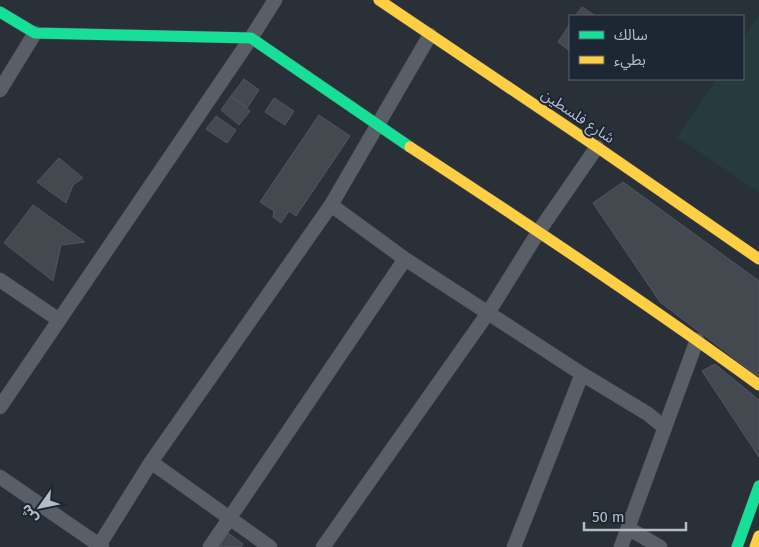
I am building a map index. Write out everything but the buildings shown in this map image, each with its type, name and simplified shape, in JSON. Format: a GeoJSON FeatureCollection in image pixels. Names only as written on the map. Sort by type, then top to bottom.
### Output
{"type":"FeatureCollection","features":[{"type":"Feature","properties":{"kind":"street"},"geometry":{"type":"LineString","coordinates":[[0,407],[275,0]]}},
{"type":"Feature","properties":{"kind":"street","name":"شارع فلسطين"},"geometry":{"type":"LineString","coordinates":[[379,0],[759,259]]}},
{"type":"Feature","properties":{"kind":"street"},"geometry":{"type":"LineString","coordinates":[[0,12],[36,33],[251,38],[377,125],[539,231],[759,385]]}},
{"type":"Feature","properties":{"kind":"street"},"geometry":{"type":"LineString","coordinates":[[0,90],[36,33]]}},
{"type":"Feature","properties":{"kind":"street"},"geometry":{"type":"LineString","coordinates":[[0,477],[99,546],[151,462],[331,205],[430,35]]}},
{"type":"Feature","properties":{"kind":"street"},"geometry":{"type":"LineString","coordinates":[[324,547],[488,313],[539,231],[597,147]]}},
{"type":"Feature","properties":{"kind":"street"},"geometry":{"type":"LineString","coordinates":[[331,205],[405,259],[582,374],[648,414],[665,428]]}},
{"type":"Feature","properties":{"kind":"street"},"geometry":{"type":"LineString","coordinates":[[210,547],[405,259]]}},
{"type":"Feature","properties":{"kind":"street"},"geometry":{"type":"LineString","coordinates":[[0,280],[59,320]]}},
{"type":"Feature","properties":{"kind":"street"},"geometry":{"type":"LineString","coordinates":[[621,547],[697,340]]}},
{"type":"Feature","properties":{"kind":"street"},"geometry":{"type":"LineString","coordinates":[[514,547],[582,374]]}},
{"type":"Feature","properties":{"kind":"street"},"geometry":{"type":"LineString","coordinates":[[151,462],[270,547]]}},
{"type":"Feature","properties":{"kind":"street"},"geometry":{"type":"LineString","coordinates":[[736,547],[759,486]]}},
{"type":"Feature","properties":{"kind":"street"},"geometry":{"type":"LineString","coordinates":[[628,528],[660,547]]}},
{"type":"Feature","properties":{"kind":"street"},"geometry":{"type":"LineString","coordinates":[[755,547],[759,536]]}},
{"type":"Feature","properties":{"kind":"green space"},"geometry":{"type":"Polygon","coordinates":[[[759,14],[759,192],[677,137],[715,80],[744,80],[744,36],[759,14]]]}},
{"type":"Feature","properties":{"kind":"traffic: fast"},"geometry":{"type":"LineString","coordinates":[[0,12],[35,33],[251,38],[410,147]]}},
{"type":"Feature","properties":{"kind":"traffic: fast"},"geometry":{"type":"LineString","coordinates":[[737,547],[759,486]]}},
{"type":"Feature","properties":{"kind":"traffic: slow"},"geometry":{"type":"LineString","coordinates":[[379,0],[759,259]]}},
{"type":"Feature","properties":{"kind":"traffic: slow"},"geometry":{"type":"LineString","coordinates":[[410,147],[586,264],[759,385]]}},
{"type":"Feature","properties":{"kind":"traffic: slow"},"geometry":{"type":"LineString","coordinates":[[755,547],[759,536]]}}]}
